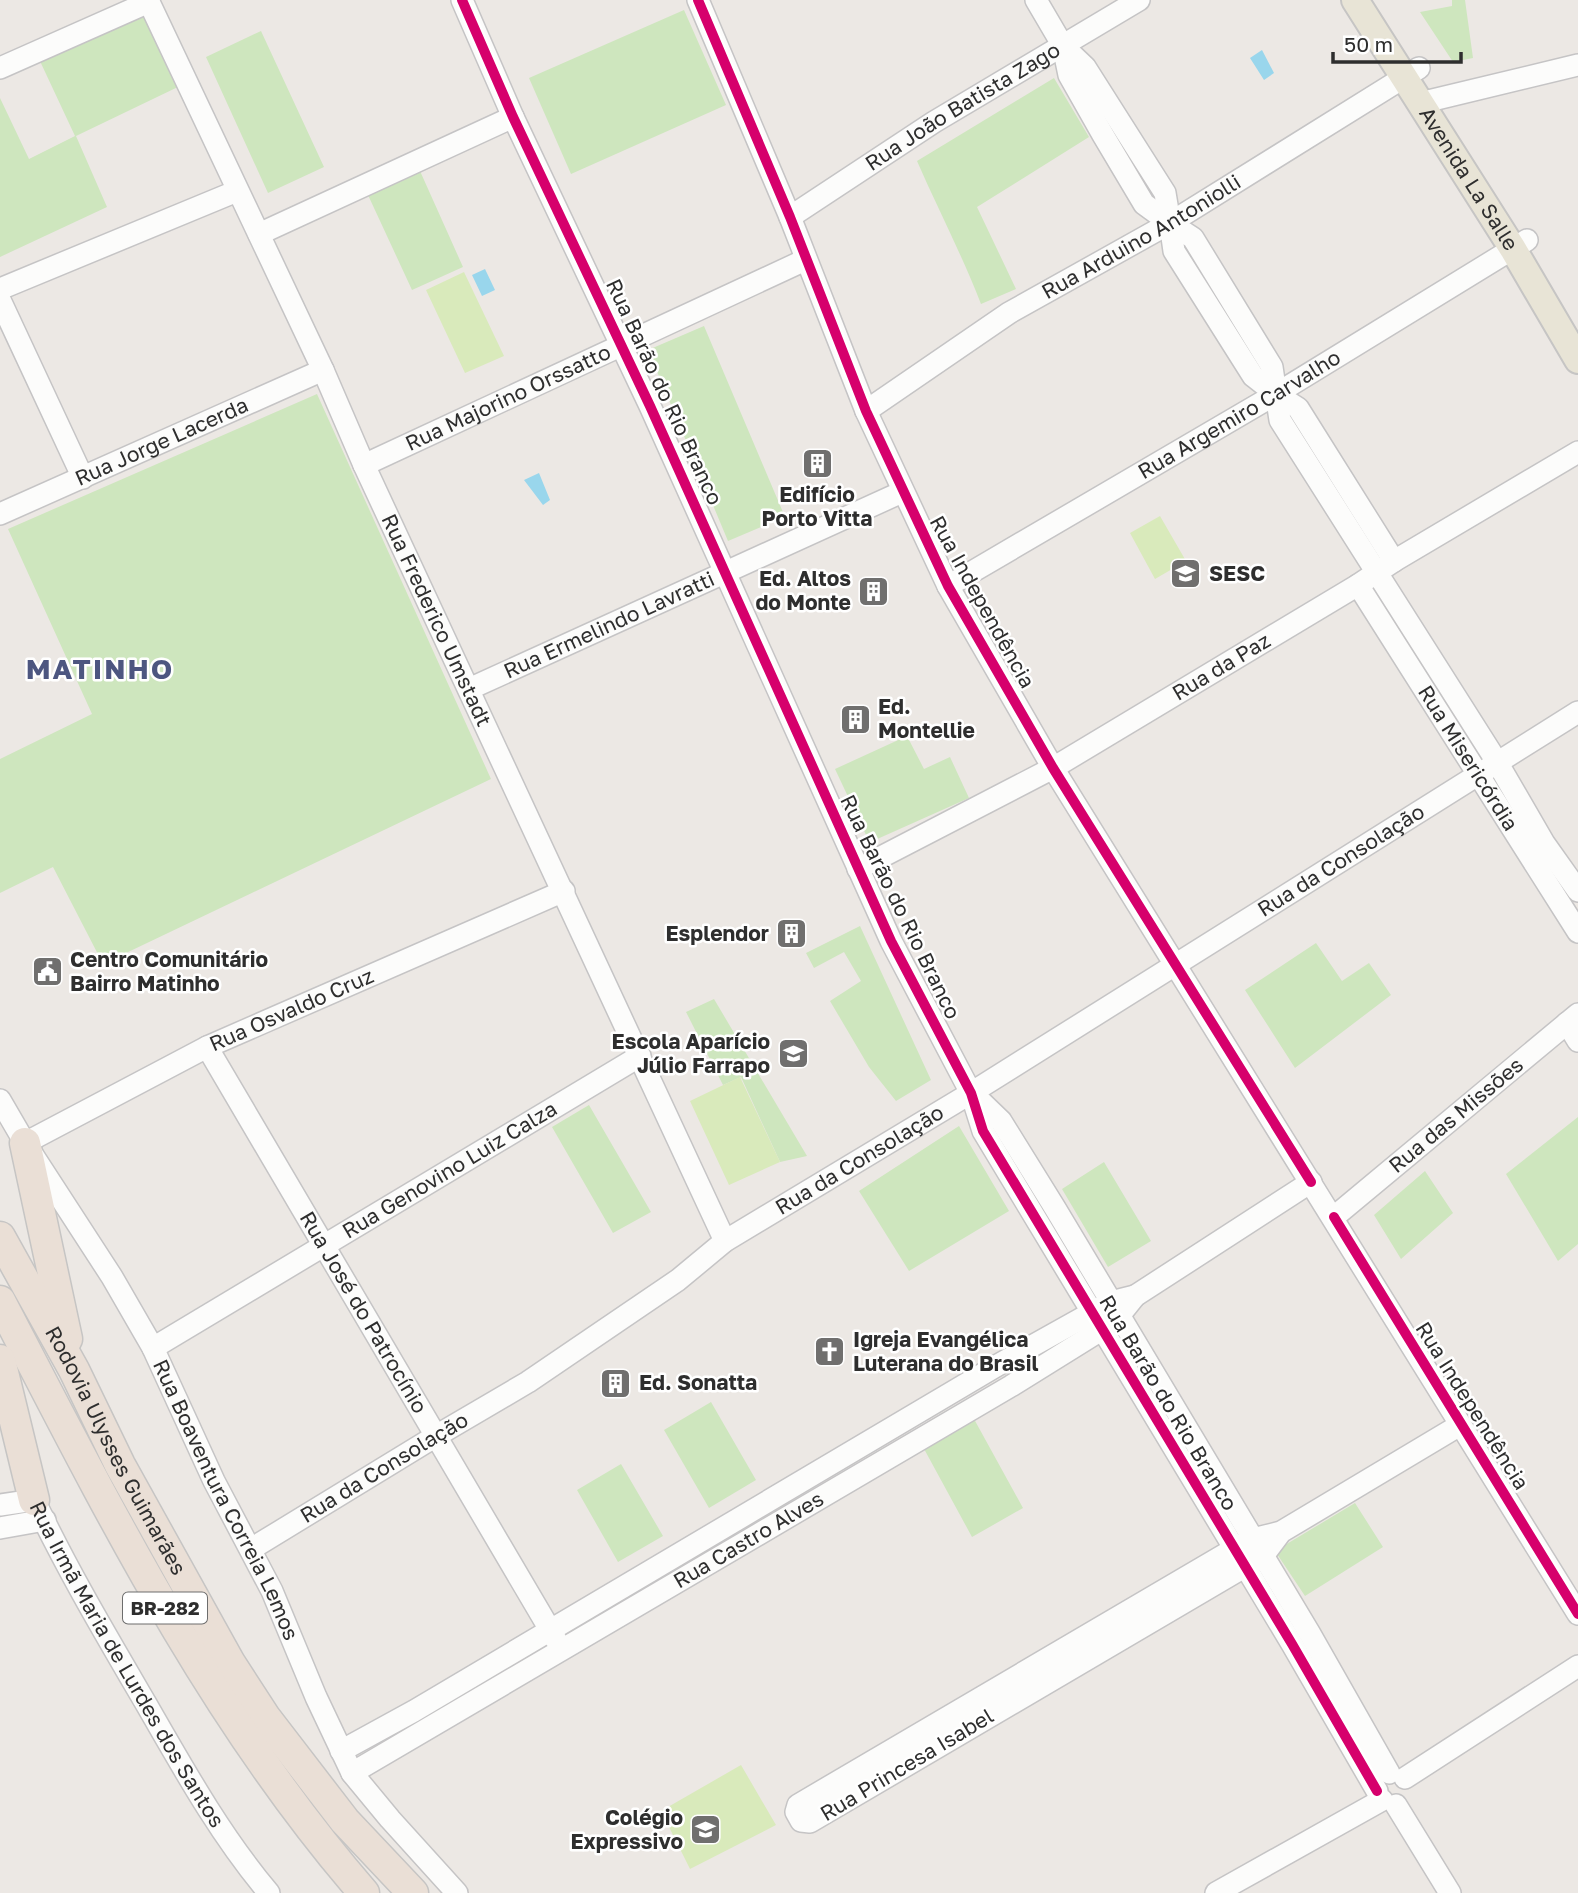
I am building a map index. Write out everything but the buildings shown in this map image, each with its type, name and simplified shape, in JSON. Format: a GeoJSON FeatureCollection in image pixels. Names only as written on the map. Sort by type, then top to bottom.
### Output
{"type":"FeatureCollection","features":[{"type":"Feature","properties":{"kind":"highway"},"geometry":{"type":"LineString","coordinates":[[25,1143],[74,1370]]}},
{"type":"Feature","properties":{"kind":"highway","name":"Rodovia Ulysses Guimarães"},"geometry":{"type":"LineString","coordinates":[[0,1237],[74,1370],[120,1465],[230,1664],[265,1717],[345,1821],[413,1893]]}},
{"type":"Feature","properties":{"kind":"highway","name":"Rodovia Ulysses Guimarães"},"geometry":{"type":"LineString","coordinates":[[0,1301],[104,1500],[209,1684],[275,1781],[364,1893]]}},
{"type":"Feature","properties":{"kind":"highway"},"geometry":{"type":"LineString","coordinates":[[0,1360],[39,1510]]}},
{"type":"Feature","properties":{"kind":"main road","name":"Avenida La Salle"},"geometry":{"type":"LineString","coordinates":[[1355,0],[1412,73],[1570,324],[1578,360]]}},
{"type":"Feature","properties":{"kind":"main road","name":"Avenida La Salle"},"geometry":{"type":"LineString","coordinates":[[1376,0],[1412,73]]}},
{"type":"Feature","properties":{"kind":"street","name":"Rua Barão do Rio Branco"},"geometry":{"type":"LineString","coordinates":[[462,0],[513,117],[725,571],[891,941],[971,1093],[983,1130],[1115,1309],[1188,1474],[1239,1558],[1301,1639]]}},
{"type":"Feature","properties":{"kind":"street","name":"Rua Independência"},"geometry":{"type":"LineString","coordinates":[[698,0],[790,217],[866,411],[948,586],[1053,768],[1578,1614]]}},
{"type":"Feature","properties":{"kind":"street"},"geometry":{"type":"LineString","coordinates":[[1036,0],[1063,46],[1084,67],[1113,130],[1165,193],[1174,251],[1210,309],[1253,376],[1298,408],[1394,561]]}},
{"type":"Feature","properties":{"kind":"street","name":"Rua João Batista Zago"},"geometry":{"type":"LineString","coordinates":[[790,217],[934,122],[1139,0]]}},
{"type":"Feature","properties":{"kind":"street"},"geometry":{"type":"LineString","coordinates":[[0,68],[149,1]]}},
{"type":"Feature","properties":{"kind":"street","name":"Rua Frederico Umstadt"},"geometry":{"type":"LineString","coordinates":[[149,1],[323,370],[363,465],[725,1241]]}},
{"type":"Feature","properties":{"kind":"street"},"geometry":{"type":"LineString","coordinates":[[1429,100],[1578,65]]}},
{"type":"Feature","properties":{"kind":"street","name":"Rua Arduino Antoniolli"},"geometry":{"type":"LineString","coordinates":[[866,411],[1009,313],[1170,223],[1412,73]]}},
{"type":"Feature","properties":{"kind":"street"},"geometry":{"type":"LineString","coordinates":[[259,234],[513,117]]}},
{"type":"Feature","properties":{"kind":"street"},"geometry":{"type":"LineString","coordinates":[[0,289],[237,191]]}},
{"type":"Feature","properties":{"kind":"street"},"geometry":{"type":"LineString","coordinates":[[1170,223],[1193,238],[1272,367],[1280,419],[1320,485],[1367,579]]}},
{"type":"Feature","properties":{"kind":"street","name":"Rua Argemiro Carvalho"},"geometry":{"type":"LineString","coordinates":[[948,586],[1276,394],[1520,244]]}},
{"type":"Feature","properties":{"kind":"street","name":"Rua Majorino Orssatto"},"geometry":{"type":"LineString","coordinates":[[363,465],[805,260]]}},
{"type":"Feature","properties":{"kind":"street"},"geometry":{"type":"LineString","coordinates":[[1210,309],[1229,297]]}},
{"type":"Feature","properties":{"kind":"street"},"geometry":{"type":"LineString","coordinates":[[0,300],[83,478]]}},
{"type":"Feature","properties":{"kind":"street","name":"Rua Jorge Lacerda"},"geometry":{"type":"LineString","coordinates":[[0,514],[323,370]]}},
{"type":"Feature","properties":{"kind":"street","name":"Rua da Paz"},"geometry":{"type":"LineString","coordinates":[[858,869],[1053,768],[1578,452]]}},
{"type":"Feature","properties":{"kind":"street"},"geometry":{"type":"LineString","coordinates":[[1320,485],[1338,472]]}},
{"type":"Feature","properties":{"kind":"street","name":"Rua Ermelindo Lavratti"},"geometry":{"type":"LineString","coordinates":[[469,689],[902,492]]}},
{"type":"Feature","properties":{"kind":"street","name":"Rua Misericórdia"},"geometry":{"type":"LineString","coordinates":[[1367,579],[1433,662],[1488,768],[1571,903],[1578,932]]}},
{"type":"Feature","properties":{"kind":"street","name":"Rua Misericórdia"},"geometry":{"type":"LineString","coordinates":[[1367,579],[1415,674],[1578,891]]}},
{"type":"Feature","properties":{"kind":"street"},"geometry":{"type":"LineString","coordinates":[[1415,674],[1433,662]]}},
{"type":"Feature","properties":{"kind":"street","name":"Rua da Consolação"},"geometry":{"type":"LineString","coordinates":[[251,1549],[528,1382],[678,1280],[725,1241],[971,1093],[1578,712]]}},
{"type":"Feature","properties":{"kind":"street","name":"Rua Osvaldo Cruz"},"geometry":{"type":"LineString","coordinates":[[25,1143],[207,1047],[564,891]]}},
{"type":"Feature","properties":{"kind":"street","name":"Rua das Missões"},"geometry":{"type":"LineString","coordinates":[[1334,1217],[1574,1026]]}},
{"type":"Feature","properties":{"kind":"street","name":"Rua José do Patrocínio"},"geometry":{"type":"LineString","coordinates":[[207,1047],[562,1649]]}},
{"type":"Feature","properties":{"kind":"street","name":"Rua Genovino Luiz Calza"},"geometry":{"type":"LineString","coordinates":[[153,1348],[640,1056]]}},
{"type":"Feature","properties":{"kind":"street","name":"Rua Boaventura Correia Lemos"},"geometry":{"type":"LineString","coordinates":[[0,1100],[112,1277],[153,1348],[215,1481],[272,1591],[352,1773],[457,1893]]}},
{"type":"Feature","properties":{"kind":"street","name":"Rua Castro Alves"},"geometry":{"type":"LineString","coordinates":[[352,1773],[1011,1386],[1096,1321],[1311,1182]]}},
{"type":"Feature","properties":{"kind":"street","name":"Rua Barão do Rio Branco"},"geometry":{"type":"LineString","coordinates":[[1046,1214],[1096,1321],[1158,1404],[1206,1461],[1258,1547],[1301,1639],[1450,1893]]}},
{"type":"Feature","properties":{"kind":"street","name":"Rua Castro Alves"},"geometry":{"type":"LineString","coordinates":[[341,1751],[414,1712],[998,1365],[1096,1321]]}},
{"type":"Feature","properties":{"kind":"street"},"geometry":{"type":"LineString","coordinates":[[998,1365],[1011,1386]]}},
{"type":"Feature","properties":{"kind":"street"},"geometry":{"type":"LineString","coordinates":[[931,1405],[943,1425]]}},
{"type":"Feature","properties":{"kind":"street","name":"Rua Irmã Maria de Lurdes dos Santos"},"geometry":{"type":"LineString","coordinates":[[0,1425],[39,1510],[144,1701],[213,1818],[270,1893]]}},
{"type":"Feature","properties":{"kind":"street","name":"Rua Princesa Isabel"},"geometry":{"type":"LineString","coordinates":[[902,1756],[1460,1426]]}},
{"type":"Feature","properties":{"kind":"street"},"geometry":{"type":"LineString","coordinates":[[853,1450],[866,1471]]}},
{"type":"Feature","properties":{"kind":"street"},"geometry":{"type":"LineString","coordinates":[[1188,1474],[1206,1461]]}},
{"type":"Feature","properties":{"kind":"street"},"geometry":{"type":"LineString","coordinates":[[0,1505],[39,1510]]}},
{"type":"Feature","properties":{"kind":"street"},"geometry":{"type":"LineString","coordinates":[[0,1528],[39,1510]]}},
{"type":"Feature","properties":{"kind":"street"},"geometry":{"type":"LineString","coordinates":[[732,1522],[744,1542]]}},
{"type":"Feature","properties":{"kind":"street"},"geometry":{"type":"LineString","coordinates":[[651,1570],[664,1590]]}},
{"type":"Feature","properties":{"kind":"street"},"geometry":{"type":"LineString","coordinates":[[1216,1893],[1390,1789],[1578,1666]]}},
{"type":"Feature","properties":{"kind":"street"},"geometry":{"type":"LineString","coordinates":[[474,1675],[487,1693]]}},
{"type":"Feature","properties":{"kind":"street"},"geometry":{"type":"LineString","coordinates":[[414,1712],[426,1729]]}},
{"type":"Feature","properties":{"kind":"green space"},"geometry":{"type":"Polygon","coordinates":[[[1452,0],[1465,0],[1473,58],[1453,62],[1420,12],[1452,6],[1452,0]]]}},
{"type":"Feature","properties":{"kind":"green space"},"geometry":{"type":"Polygon","coordinates":[[[144,9],[180,86],[76,136],[107,207],[0,257],[0,98],[29,159],[75,136],[39,59],[144,9]]]}},
{"type":"Feature","properties":{"kind":"green space"},"geometry":{"type":"Polygon","coordinates":[[[684,10],[726,105],[571,174],[529,78],[684,10]]]}},
{"type":"Feature","properties":{"kind":"green space"},"geometry":{"type":"Polygon","coordinates":[[[261,31],[324,167],[268,193],[206,57],[261,31]]]}},
{"type":"Feature","properties":{"kind":"green space"},"geometry":{"type":"Polygon","coordinates":[[[1054,78],[1089,137],[977,207],[1016,289],[981,304],[917,161],[1054,78]]]}},
{"type":"Feature","properties":{"kind":"green space"},"geometry":{"type":"Polygon","coordinates":[[[420,171],[463,267],[412,290],[368,195],[420,171]]]}},
{"type":"Feature","properties":{"kind":"green space"},"geometry":{"type":"Polygon","coordinates":[[[464,272],[504,356],[465,373],[426,290],[464,272]]]}},
{"type":"Feature","properties":{"kind":"green space"},"geometry":{"type":"Polygon","coordinates":[[[704,326],[785,517],[728,541],[648,350],[704,326]]]}},
{"type":"Feature","properties":{"kind":"green space"},"geometry":{"type":"Polygon","coordinates":[[[317,394],[491,779],[103,964],[53,867],[0,893],[0,759],[92,714],[8,529],[317,394]]]}},
{"type":"Feature","properties":{"kind":"green space"},"geometry":{"type":"Polygon","coordinates":[[[1160,516],[1186,561],[1155,579],[1130,533],[1160,516]]]}},
{"type":"Feature","properties":{"kind":"green space"},"geometry":{"type":"Polygon","coordinates":[[[907,736],[924,769],[950,757],[969,798],[875,840],[867,837],[835,769],[907,736]]]}},
{"type":"Feature","properties":{"kind":"green space"},"geometry":{"type":"Polygon","coordinates":[[[860,926],[931,1080],[896,1101],[869,1067],[830,1001],[861,981],[844,952],[814,968],[806,953],[860,926]]]}},
{"type":"Feature","properties":{"kind":"green space"},"geometry":{"type":"Polygon","coordinates":[[[1316,943],[1342,981],[1369,963],[1391,995],[1295,1068],[1245,990],[1316,943]]]}},
{"type":"Feature","properties":{"kind":"green space"},"geometry":{"type":"Polygon","coordinates":[[[714,999],[807,1156],[780,1162],[741,1077],[723,1085],[686,1012],[714,999]]]}},
{"type":"Feature","properties":{"kind":"green space"},"geometry":{"type":"Polygon","coordinates":[[[740,1077],[780,1162],[729,1185],[690,1101],[740,1077]]]}},
{"type":"Feature","properties":{"kind":"green space"},"geometry":{"type":"Polygon","coordinates":[[[589,1105],[651,1212],[613,1233],[552,1127],[589,1105]]]}},
{"type":"Feature","properties":{"kind":"green space"},"geometry":{"type":"Polygon","coordinates":[[[1578,1117],[1578,1244],[1558,1261],[1506,1174],[1578,1117]]]}},
{"type":"Feature","properties":{"kind":"green space"},"geometry":{"type":"Polygon","coordinates":[[[959,1126],[1009,1211],[909,1271],[859,1191],[959,1126]]]}},
{"type":"Feature","properties":{"kind":"green space"},"geometry":{"type":"Polygon","coordinates":[[[1104,1162],[1151,1241],[1108,1267],[1062,1189],[1104,1162]]]}},
{"type":"Feature","properties":{"kind":"green space"},"geometry":{"type":"Polygon","coordinates":[[[1425,1171],[1453,1213],[1401,1259],[1374,1215],[1425,1171]]]}},
{"type":"Feature","properties":{"kind":"green space"},"geometry":{"type":"Polygon","coordinates":[[[711,1402],[756,1480],[709,1508],[664,1430],[711,1402]]]}},
{"type":"Feature","properties":{"kind":"green space"},"geometry":{"type":"Polygon","coordinates":[[[974,1419],[1023,1508],[972,1537],[923,1447],[974,1419]]]}},
{"type":"Feature","properties":{"kind":"green space"},"geometry":{"type":"Polygon","coordinates":[[[621,1464],[663,1536],[618,1562],[577,1490],[621,1464]]]}},
{"type":"Feature","properties":{"kind":"green space"},"geometry":{"type":"Polygon","coordinates":[[[1355,1503],[1383,1547],[1305,1596],[1275,1551],[1355,1503]]]}},
{"type":"Feature","properties":{"kind":"green space"},"geometry":{"type":"Polygon","coordinates":[[[741,1765],[776,1825],[690,1869],[661,1811],[741,1765]]]}},
{"type":"Feature","properties":{"kind":"water"},"geometry":{"type":"Polygon","coordinates":[[[1262,50],[1274,73],[1264,80],[1250,58],[1262,50]]]}},
{"type":"Feature","properties":{"kind":"water"},"geometry":{"type":"Polygon","coordinates":[[[485,269],[495,290],[482,296],[472,275],[485,269]]]}},
{"type":"Feature","properties":{"kind":"water"},"geometry":{"type":"Polygon","coordinates":[[[539,473],[550,500],[543,505],[524,480],[539,473]]]}},
{"type":"Feature","properties":{"kind":"cycle path"},"geometry":{"type":"LineString","coordinates":[[462,0],[513,117],[650,406],[891,941],[971,1093],[983,1131],[1292,1644],[1377,1791]]}},
{"type":"Feature","properties":{"kind":"cycle path"},"geometry":{"type":"LineString","coordinates":[[698,0],[790,217],[866,411],[948,586],[1053,768],[1311,1182]]}},
{"type":"Feature","properties":{"kind":"cycle path"},"geometry":{"type":"LineString","coordinates":[[1334,1217],[1578,1614]]}},
{"type":"Feature","properties":{"kind":"place","name":"Edifício Porto Vitta"},"geometry":{"type":"Point","coordinates":[817,463]}},
{"type":"Feature","properties":{"kind":"place","name":"SESC"},"geometry":{"type":"Point","coordinates":[1186,574]}},
{"type":"Feature","properties":{"kind":"place","name":"Ed. Altos do Monte"},"geometry":{"type":"Point","coordinates":[874,591]}},
{"type":"Feature","properties":{"kind":"place","name":"Ed. Montellie"},"geometry":{"type":"Point","coordinates":[855,719]}},
{"type":"Feature","properties":{"kind":"place","name":"Esplendor"},"geometry":{"type":"Point","coordinates":[792,934]}},
{"type":"Feature","properties":{"kind":"place","name":"Centro Comunitário Bairro Matinho"},"geometry":{"type":"Point","coordinates":[47,972]}},
{"type":"Feature","properties":{"kind":"place","name":"Escola Aparício Júlio Farrapo"},"geometry":{"type":"Point","coordinates":[793,1054]}},
{"type":"Feature","properties":{"kind":"place","name":"Igreja Evangélica Luterana do Brasil"},"geometry":{"type":"Point","coordinates":[830,1352]}},
{"type":"Feature","properties":{"kind":"place","name":"Ed. Sonatta"},"geometry":{"type":"Point","coordinates":[616,1383]}},
{"type":"Feature","properties":{"kind":"place","name":"Colégio Expressivo"},"geometry":{"type":"Point","coordinates":[706,1830]}},
{"type":"Feature","properties":{"kind":"district","name":"MATINHO"},"geometry":{"type":"Point","coordinates":[100,669]}}]}
